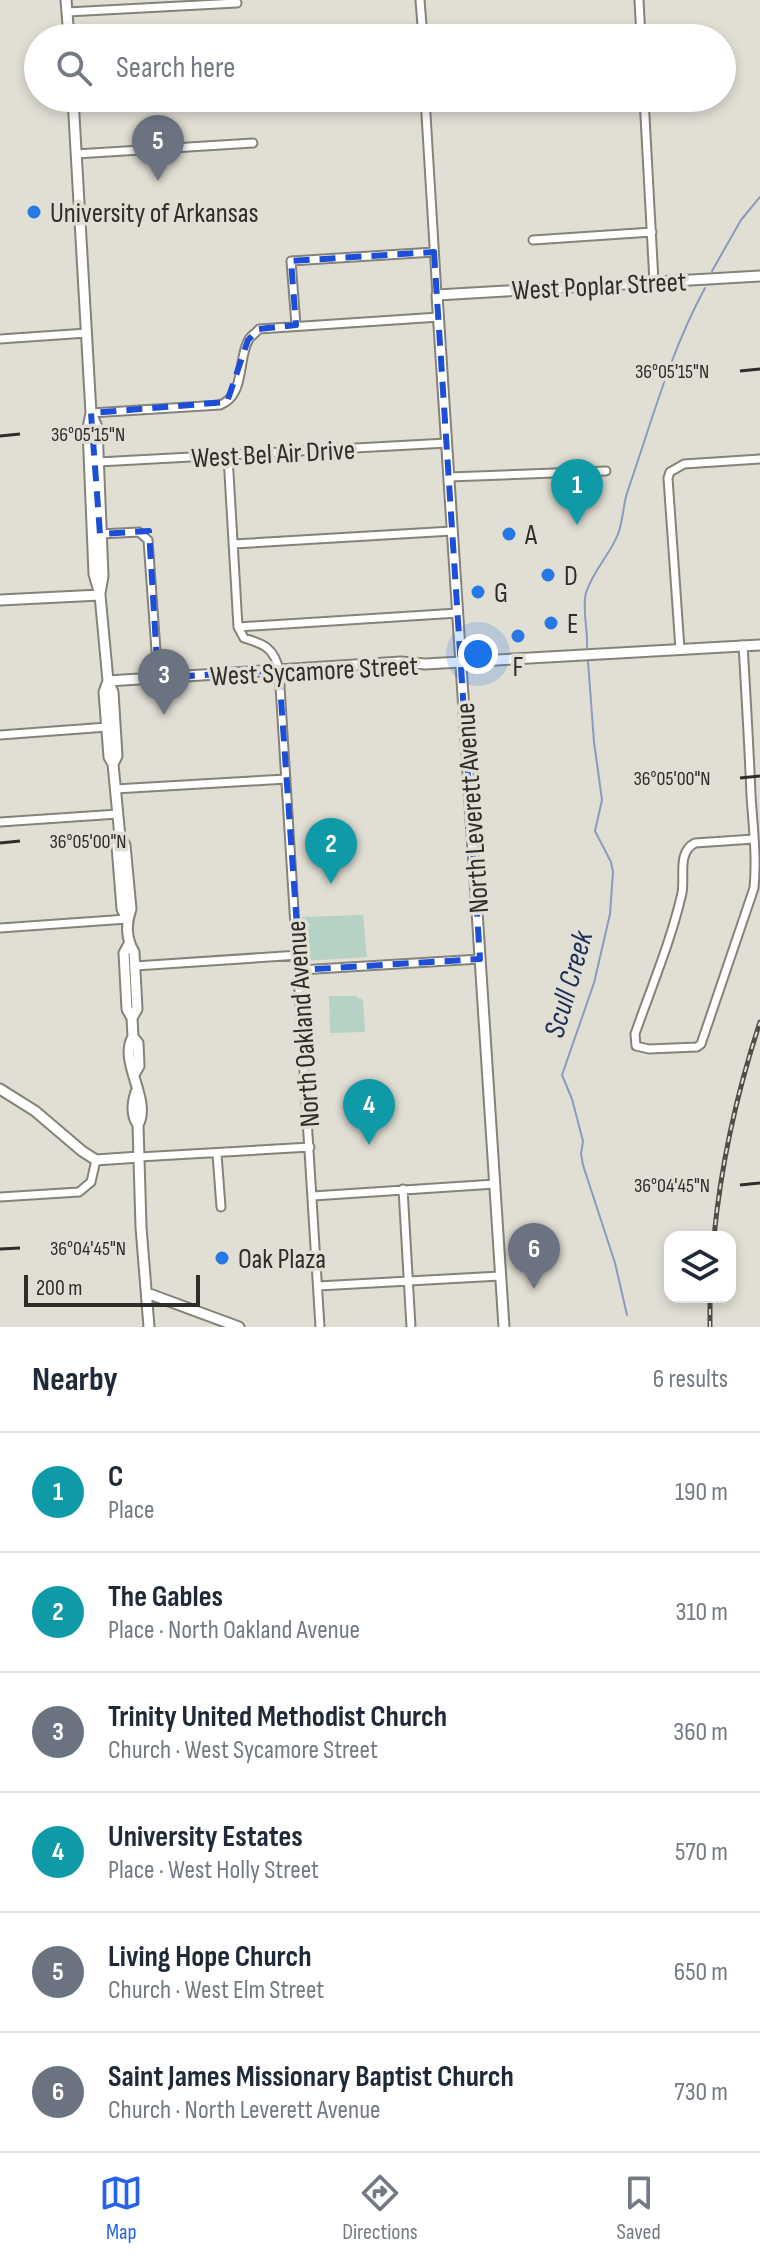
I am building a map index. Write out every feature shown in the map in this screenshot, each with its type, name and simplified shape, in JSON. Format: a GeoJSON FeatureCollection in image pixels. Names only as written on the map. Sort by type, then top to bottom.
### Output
{"type":"FeatureCollection","features":[{"type":"Feature","properties":{"kind":"street"},"geometry":{"type":"LineString","coordinates":[[66,0],[68,24]]}},
{"type":"Feature","properties":{"kind":"street"},"geometry":{"type":"LineString","coordinates":[[420,0],[422,24]]}},
{"type":"Feature","properties":{"kind":"street"},"geometry":{"type":"LineString","coordinates":[[639,0],[640,24]]}},
{"type":"Feature","properties":{"kind":"street"},"geometry":{"type":"LineString","coordinates":[[67,12],[237,3]]}},
{"type":"Feature","properties":{"kind":"street"},"geometry":{"type":"LineString","coordinates":[[74,112],[91,413],[88,428],[91,533],[108,681],[113,692],[117,756],[113,764]]}},
{"type":"Feature","properties":{"kind":"street","name":"North Leverett Avenue"},"geometry":{"type":"LineString","coordinates":[[426,112],[504,1327]]}},
{"type":"Feature","properties":{"kind":"street"},"geometry":{"type":"LineString","coordinates":[[645,112],[654,282]]}},
{"type":"Feature","properties":{"kind":"street"},"geometry":{"type":"LineString","coordinates":[[76,154],[253,143]]}},
{"type":"Feature","properties":{"kind":"street"},"geometry":{"type":"LineString","coordinates":[[533,240],[652,232]]}},
{"type":"Feature","properties":{"kind":"street"},"geometry":{"type":"LineString","coordinates":[[296,325],[291,261],[434,252]]}},
{"type":"Feature","properties":{"kind":"street","name":"West Poplar Street"},"geometry":{"type":"LineString","coordinates":[[437,295],[760,276]]}},
{"type":"Feature","properties":{"kind":"street"},"geometry":{"type":"LineString","coordinates":[[91,413],[220,405],[227,402],[236,387],[248,340],[259,329],[439,317]]}},
{"type":"Feature","properties":{"kind":"street"},"geometry":{"type":"LineString","coordinates":[[0,339],[87,333]]}},
{"type":"Feature","properties":{"kind":"street"},"geometry":{"type":"LineString","coordinates":[[91,413],[97,427],[103,576],[100,595]]}},
{"type":"Feature","properties":{"kind":"street","name":"West Bel Air Drive"},"geometry":{"type":"LineString","coordinates":[[98,462],[447,443]]}},
{"type":"Feature","properties":{"kind":"street"},"geometry":{"type":"LineString","coordinates":[[228,456],[238,627],[244,638],[272,650],[279,670]]}},
{"type":"Feature","properties":{"kind":"street"},"geometry":{"type":"LineString","coordinates":[[680,649],[668,478],[674,467],[684,464],[760,459]]}},
{"type":"Feature","properties":{"kind":"street"},"geometry":{"type":"LineString","coordinates":[[449,477],[606,471]]}},
{"type":"Feature","properties":{"kind":"street"},"geometry":{"type":"LineString","coordinates":[[233,544],[452,531]]}},
{"type":"Feature","properties":{"kind":"street"},"geometry":{"type":"LineString","coordinates":[[100,534],[139,532],[148,540],[158,678]]}},
{"type":"Feature","properties":{"kind":"street"},"geometry":{"type":"LineString","coordinates":[[0,600],[100,595]]}},
{"type":"Feature","properties":{"kind":"street"},"geometry":{"type":"LineString","coordinates":[[238,627],[458,613]]}},
{"type":"Feature","properties":{"kind":"street"},"geometry":{"type":"LineString","coordinates":[[743,645],[754,839],[754,888],[701,1044],[697,1047],[649,1049],[636,1046],[635,1034],[682,893],[687,847],[695,843],[754,839]]}},
{"type":"Feature","properties":{"kind":"street","name":"West Sycamore Street"},"geometry":{"type":"LineString","coordinates":[[108,681],[401,662],[425,664],[760,645]]}},
{"type":"Feature","properties":{"kind":"street","name":"North Oakland Avenue"},"geometry":{"type":"LineString","coordinates":[[279,670],[320,1327]]}},
{"type":"Feature","properties":{"kind":"street"},"geometry":{"type":"LineString","coordinates":[[108,681],[104,692],[120,837],[117,846],[122,909],[127,919],[135,966],[137,1009],[132,1018]]}},
{"type":"Feature","properties":{"kind":"street"},"geometry":{"type":"LineString","coordinates":[[0,735],[107,727]]}},
{"type":"Feature","properties":{"kind":"street"},"geometry":{"type":"LineString","coordinates":[[749,746],[760,745]]}},
{"type":"Feature","properties":{"kind":"street"},"geometry":{"type":"LineString","coordinates":[[115,789],[286,779]]}},
{"type":"Feature","properties":{"kind":"street"},"geometry":{"type":"LineString","coordinates":[[0,822],[118,814]]}},
{"type":"Feature","properties":{"kind":"street"},"geometry":{"type":"LineString","coordinates":[[0,928],[127,919]]}},
{"type":"Feature","properties":{"kind":"street"},"geometry":{"type":"LineString","coordinates":[[129,944],[124,953],[127,1009],[132,1018],[130,1066],[135,1073],[136,1092],[141,1102],[139,1157],[149,1327]]}},
{"type":"Feature","properties":{"kind":"street"},"geometry":{"type":"LineString","coordinates":[[135,966],[299,955]]}},
{"type":"Feature","properties":{"kind":"street"},"geometry":{"type":"LineString","coordinates":[[300,970],[480,959]]}},
{"type":"Feature","properties":{"kind":"street"},"geometry":{"type":"LineString","coordinates":[[0,1089],[35,1111],[96,1160],[310,1147]]}},
{"type":"Feature","properties":{"kind":"street"},"geometry":{"type":"LineString","coordinates":[[217,1154],[221,1207]]}},
{"type":"Feature","properties":{"kind":"street"},"geometry":{"type":"LineString","coordinates":[[0,1197],[79,1192],[91,1182],[96,1160]]}},
{"type":"Feature","properties":{"kind":"street"},"geometry":{"type":"LineString","coordinates":[[313,1196],[495,1184]]}},
{"type":"Feature","properties":{"kind":"street"},"geometry":{"type":"LineString","coordinates":[[403,1189],[411,1327]]}},
{"type":"Feature","properties":{"kind":"street"},"geometry":{"type":"LineString","coordinates":[[318,1286],[500,1276]]}},
{"type":"Feature","properties":{"kind":"street"},"geometry":{"type":"LineString","coordinates":[[147,1293],[239,1327]]}},
{"type":"Feature","properties":{"kind":"highlighted area"},"geometry":{"type":"Polygon","coordinates":[[[434,252],[480,959],[300,970],[279,670],[158,678],[149,531],[100,534],[91,413],[227,402],[248,340],[259,329],[296,325],[291,261],[434,252]]]}},
{"type":"Feature","properties":{"kind":"green space"},"geometry":{"type":"Polygon","coordinates":[[[363,915],[367,957],[304,961],[302,917],[363,915]]]}},
{"type":"Feature","properties":{"kind":"green space"},"geometry":{"type":"Polygon","coordinates":[[[329,996],[355,996],[363,1000],[365,1032],[330,1033],[329,996]]]}},
{"type":"Feature","properties":{"kind":"waterway","name":"Scull Creek"},"geometry":{"type":"LineString","coordinates":[[712,271],[741,220],[760,197]]}},
{"type":"Feature","properties":{"kind":"waterway","name":"Scull Creek"},"geometry":{"type":"LineString","coordinates":[[587,647],[586,593],[618,534],[627,493],[662,389],[681,337],[705,288]]}},
{"type":"Feature","properties":{"kind":"waterway","name":"Scull Creek"},"geometry":{"type":"LineString","coordinates":[[588,661],[602,800],[595,831],[613,872],[610,914],[594,983],[562,1075],[572,1099],[583,1141],[583,1165],[615,1263],[627,1315]]}},
{"type":"Feature","properties":{"kind":"railway"},"geometry":{"type":"LineString","coordinates":[[715,1231],[731,1128],[760,1022]]}},
{"type":"Feature","properties":{"kind":"railway"},"geometry":{"type":"LineString","coordinates":[[710,1303],[710,1327]]}},
{"type":"Feature","properties":{"kind":"place","name":"Living Hope Church"},"geometry":{"type":"Point","coordinates":[158,181]}},
{"type":"Feature","properties":{"kind":"place","name":"University of Arkansas"},"geometry":{"type":"Point","coordinates":[34,212]}},
{"type":"Feature","properties":{"kind":"place","name":"C"},"geometry":{"type":"Point","coordinates":[577,525]}},
{"type":"Feature","properties":{"kind":"place","name":"A"},"geometry":{"type":"Point","coordinates":[509,534]}},
{"type":"Feature","properties":{"kind":"place","name":"D"},"geometry":{"type":"Point","coordinates":[548,575]}},
{"type":"Feature","properties":{"kind":"place","name":"G"},"geometry":{"type":"Point","coordinates":[478,592]}},
{"type":"Feature","properties":{"kind":"place","name":"E"},"geometry":{"type":"Point","coordinates":[551,623]}},
{"type":"Feature","properties":{"kind":"place","name":"F"},"geometry":{"type":"Point","coordinates":[518,636]}},
{"type":"Feature","properties":{"kind":"place","name":"Trinity United Methodist Church"},"geometry":{"type":"Point","coordinates":[164,715]}},
{"type":"Feature","properties":{"kind":"place","name":"The Gables"},"geometry":{"type":"Point","coordinates":[331,884]}},
{"type":"Feature","properties":{"kind":"place","name":"University Estates"},"geometry":{"type":"Point","coordinates":[369,1145]}},
{"type":"Feature","properties":{"kind":"place","name":"Oak Plaza"},"geometry":{"type":"Point","coordinates":[222,1258]}},
{"type":"Feature","properties":{"kind":"place","name":"Saint James Missionary Baptist Church"},"geometry":{"type":"Point","coordinates":[534,1289]}}]}
